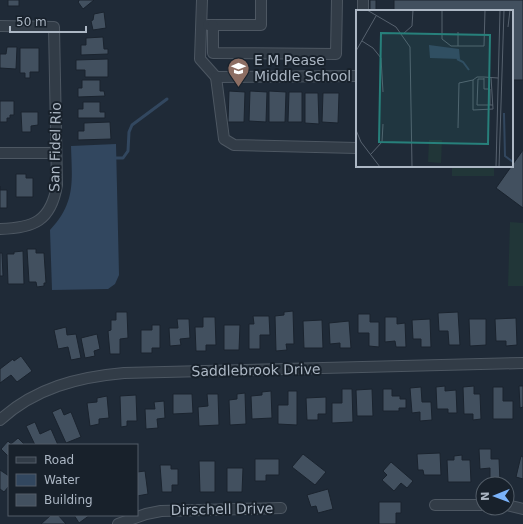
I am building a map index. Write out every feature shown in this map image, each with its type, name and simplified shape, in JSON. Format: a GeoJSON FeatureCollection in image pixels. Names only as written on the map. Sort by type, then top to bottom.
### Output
{"type":"FeatureCollection","features":[{"type":"Feature","properties":{"kind":"street"},"geometry":{"type":"LineString","coordinates":[[202,0],[200,59],[216,77],[224,139],[234,145],[356,148]]}},
{"type":"Feature","properties":{"kind":"street"},"geometry":{"type":"LineString","coordinates":[[200,25],[261,25],[261,0]]}},
{"type":"Feature","properties":{"kind":"street"},"geometry":{"type":"LineString","coordinates":[[213,25],[213,53],[336,54],[337,0]]}},
{"type":"Feature","properties":{"kind":"street","name":"San Fidel Rio"},"geometry":{"type":"LineString","coordinates":[[0,26],[54,27],[57,185],[56,193],[51,206],[46,214],[32,225],[24,228],[0,229]]}},
{"type":"Feature","properties":{"kind":"street"},"geometry":{"type":"LineString","coordinates":[[216,77],[356,76]]}},
{"type":"Feature","properties":{"kind":"street"},"geometry":{"type":"LineString","coordinates":[[0,153],[56,153]]}},
{"type":"Feature","properties":{"kind":"street","name":"Saddlebrook Drive"},"geometry":{"type":"LineString","coordinates":[[1,418],[27,401],[53,388],[76,380],[100,376],[140,373],[523,363]]}},
{"type":"Feature","properties":{"kind":"street"},"geometry":{"type":"LineString","coordinates":[[435,504],[475,504]]}},
{"type":"Feature","properties":{"kind":"street","name":"Dirschell Drive"},"geometry":{"type":"LineString","coordinates":[[118,524],[146,514],[161,511],[281,508]]}},
{"type":"Feature","properties":{"kind":"green space"},"geometry":{"type":"Polygon","coordinates":[[[452,167],[494,167],[494,176],[452,176],[452,167]]]}},
{"type":"Feature","properties":{"kind":"green space"},"geometry":{"type":"Polygon","coordinates":[[[510,222],[523,223],[523,286],[508,286],[510,222]]]}},
{"type":"Feature","properties":{"kind":"water"},"geometry":{"type":"Polygon","coordinates":[[[116,144],[119,275],[115,284],[108,289],[52,290],[50,230],[64,210],[71,191],[71,146],[116,144]]]}},
{"type":"Feature","properties":{"kind":"building"},"geometry":{"type":"Polygon","coordinates":[[[8,0],[19,0],[19,6],[8,6],[8,0]]]}},
{"type":"Feature","properties":{"kind":"building"},"geometry":{"type":"Polygon","coordinates":[[[79,0],[94,0],[83,9],[78,2],[79,0]]]}},
{"type":"Feature","properties":{"kind":"building"},"geometry":{"type":"Polygon","coordinates":[[[370,0],[376,0],[376,10],[370,10],[370,0]]]}},
{"type":"Feature","properties":{"kind":"building"},"geometry":{"type":"Polygon","coordinates":[[[394,0],[523,0],[523,80],[513,80],[513,10],[394,10],[394,0]]]}},
{"type":"Feature","properties":{"kind":"building"},"geometry":{"type":"Polygon","coordinates":[[[104,12],[106,28],[93,30],[91,21],[93,20],[94,14],[104,12]]]}},
{"type":"Feature","properties":{"kind":"building"},"geometry":{"type":"Polygon","coordinates":[[[103,37],[104,49],[108,49],[108,54],[81,55],[81,45],[86,45],[86,38],[103,37]]]}},
{"type":"Feature","properties":{"kind":"building"},"geometry":{"type":"Polygon","coordinates":[[[7,47],[17,47],[16,69],[0,68],[0,54],[6,54],[7,47]]]}},
{"type":"Feature","properties":{"kind":"building"},"geometry":{"type":"Polygon","coordinates":[[[20,48],[39,48],[39,72],[30,72],[30,78],[25,78],[25,73],[20,73],[20,48]]]}},
{"type":"Feature","properties":{"kind":"building"},"geometry":{"type":"Polygon","coordinates":[[[108,59],[108,77],[85,77],[85,70],[76,70],[76,60],[108,59]]]}},
{"type":"Feature","properties":{"kind":"building"},"geometry":{"type":"Polygon","coordinates":[[[82,80],[100,80],[100,91],[104,91],[105,96],[78,97],[78,88],[82,88],[82,80]]]}},
{"type":"Feature","properties":{"kind":"building"},"geometry":{"type":"Polygon","coordinates":[[[229,91],[245,92],[244,122],[228,122],[229,91]]]}},
{"type":"Feature","properties":{"kind":"building"},"geometry":{"type":"Polygon","coordinates":[[[250,91],[267,92],[266,122],[249,121],[250,91]]]}},
{"type":"Feature","properties":{"kind":"building"},"geometry":{"type":"Polygon","coordinates":[[[269,91],[286,92],[285,122],[269,122],[269,91]]]}},
{"type":"Feature","properties":{"kind":"building"},"geometry":{"type":"Polygon","coordinates":[[[289,92],[302,92],[302,122],[288,122],[289,92]]]}},
{"type":"Feature","properties":{"kind":"building"},"geometry":{"type":"Polygon","coordinates":[[[305,93],[318,93],[319,124],[305,123],[305,93]]]}},
{"type":"Feature","properties":{"kind":"building"},"geometry":{"type":"Polygon","coordinates":[[[323,93],[339,93],[338,123],[322,122],[323,93]]]}},
{"type":"Feature","properties":{"kind":"building"},"geometry":{"type":"Polygon","coordinates":[[[0,101],[14,101],[14,115],[10,115],[10,118],[7,118],[7,122],[0,122],[0,101]]]}},
{"type":"Feature","properties":{"kind":"building"},"geometry":{"type":"Polygon","coordinates":[[[83,102],[100,102],[100,112],[105,112],[105,118],[78,118],[78,109],[83,109],[83,102]]]}},
{"type":"Feature","properties":{"kind":"building"},"geometry":{"type":"Polygon","coordinates":[[[21,112],[38,112],[38,125],[31,126],[31,132],[22,132],[21,112]]]}},
{"type":"Feature","properties":{"kind":"building"},"geometry":{"type":"Polygon","coordinates":[[[110,122],[111,139],[78,140],[78,131],[84,131],[84,123],[110,122]]]}},
{"type":"Feature","properties":{"kind":"building"},"geometry":{"type":"Polygon","coordinates":[[[523,150],[523,208],[496,188],[511,167],[513,167],[513,164],[523,150]]]}},
{"type":"Feature","properties":{"kind":"building"},"geometry":{"type":"Polygon","coordinates":[[[16,174],[26,174],[26,178],[33,178],[33,197],[16,197],[16,174]]]}},
{"type":"Feature","properties":{"kind":"building"},"geometry":{"type":"Polygon","coordinates":[[[0,190],[7,190],[7,208],[0,208],[0,190]]]}},
{"type":"Feature","properties":{"kind":"building"},"geometry":{"type":"Polygon","coordinates":[[[27,249],[36,249],[36,253],[44,253],[46,283],[44,283],[44,286],[37,287],[36,282],[29,282],[27,249]]]}},
{"type":"Feature","properties":{"kind":"building"},"geometry":{"type":"Polygon","coordinates":[[[23,251],[24,284],[8,284],[7,254],[14,254],[14,252],[23,251]]]}},
{"type":"Feature","properties":{"kind":"building"},"geometry":{"type":"Polygon","coordinates":[[[0,253],[2,253],[3,276],[0,276],[0,253]]]}},
{"type":"Feature","properties":{"kind":"building"},"geometry":{"type":"Polygon","coordinates":[[[293,311],[294,344],[286,344],[287,350],[276,351],[275,316],[284,315],[284,312],[293,311]]]}},
{"type":"Feature","properties":{"kind":"building"},"geometry":{"type":"Polygon","coordinates":[[[116,312],[127,312],[128,338],[120,339],[120,354],[110,354],[108,331],[111,330],[111,320],[116,320],[116,312]]]}},
{"type":"Feature","properties":{"kind":"building"},"geometry":{"type":"Polygon","coordinates":[[[458,312],[460,345],[449,345],[448,331],[439,331],[438,313],[458,312]]]}},
{"type":"Feature","properties":{"kind":"building"},"geometry":{"type":"Polygon","coordinates":[[[358,314],[370,314],[370,322],[379,322],[379,347],[369,346],[369,333],[358,333],[358,314]]]}},
{"type":"Feature","properties":{"kind":"building"},"geometry":{"type":"Polygon","coordinates":[[[253,316],[269,316],[270,335],[260,335],[260,349],[249,349],[249,324],[254,324],[253,316]]]}},
{"type":"Feature","properties":{"kind":"building"},"geometry":{"type":"Polygon","coordinates":[[[203,317],[215,317],[216,345],[206,345],[206,351],[196,351],[195,327],[203,327],[203,317]]]}},
{"type":"Feature","properties":{"kind":"building"},"geometry":{"type":"Polygon","coordinates":[[[385,317],[397,317],[397,324],[405,323],[406,347],[396,347],[395,341],[385,342],[385,317]]]}},
{"type":"Feature","properties":{"kind":"building"},"geometry":{"type":"Polygon","coordinates":[[[516,318],[517,345],[506,346],[506,341],[496,341],[495,319],[516,318]]]}},
{"type":"Feature","properties":{"kind":"building"},"geometry":{"type":"Polygon","coordinates":[[[177,319],[189,319],[190,338],[180,339],[181,345],[170,346],[169,328],[178,328],[177,319]]]}},
{"type":"Feature","properties":{"kind":"building"},"geometry":{"type":"Polygon","coordinates":[[[430,319],[431,347],[421,347],[421,339],[413,339],[412,320],[430,319]]]}},
{"type":"Feature","properties":{"kind":"building"},"geometry":{"type":"Polygon","coordinates":[[[469,319],[486,319],[486,345],[470,346],[469,319]]]}},
{"type":"Feature","properties":{"kind":"building"},"geometry":{"type":"Polygon","coordinates":[[[322,320],[323,348],[304,348],[303,321],[322,320]]]}},
{"type":"Feature","properties":{"kind":"building"},"geometry":{"type":"Polygon","coordinates":[[[349,321],[351,348],[340,348],[340,343],[330,344],[329,323],[349,321]]]}},
{"type":"Feature","properties":{"kind":"building"},"geometry":{"type":"Polygon","coordinates":[[[152,325],[160,325],[160,348],[152,348],[152,353],[141,353],[141,330],[152,330],[152,325]]]}},
{"type":"Feature","properties":{"kind":"building"},"geometry":{"type":"Polygon","coordinates":[[[224,325],[240,325],[239,350],[224,350],[224,325]]]}},
{"type":"Feature","properties":{"kind":"building"},"geometry":{"type":"Polygon","coordinates":[[[66,327],[67,335],[76,334],[81,358],[71,360],[68,347],[58,349],[54,330],[66,327]]]}},
{"type":"Feature","properties":{"kind":"building"},"geometry":{"type":"Polygon","coordinates":[[[97,334],[100,349],[94,351],[95,356],[85,358],[81,338],[97,334]]]}},
{"type":"Feature","properties":{"kind":"building"},"geometry":{"type":"Polygon","coordinates":[[[21,356],[32,371],[17,382],[11,375],[0,383],[0,369],[13,359],[14,361],[21,356]]]}},
{"type":"Feature","properties":{"kind":"building"},"geometry":{"type":"Polygon","coordinates":[[[445,386],[445,391],[456,390],[457,413],[448,413],[448,409],[437,409],[436,387],[445,386]]]}},
{"type":"Feature","properties":{"kind":"building"},"geometry":{"type":"Polygon","coordinates":[[[474,386],[474,394],[480,394],[481,419],[473,420],[473,414],[464,414],[463,387],[474,386]]]}},
{"type":"Feature","properties":{"kind":"building"},"geometry":{"type":"Polygon","coordinates":[[[519,386],[523,386],[523,407],[520,408],[519,386]]]}},
{"type":"Feature","properties":{"kind":"building"},"geometry":{"type":"Polygon","coordinates":[[[421,387],[422,402],[431,402],[432,420],[420,421],[420,412],[412,413],[410,388],[421,387]]]}},
{"type":"Feature","properties":{"kind":"building"},"geometry":{"type":"Polygon","coordinates":[[[493,387],[503,387],[503,401],[513,401],[513,419],[493,419],[493,387]]]}},
{"type":"Feature","properties":{"kind":"building"},"geometry":{"type":"Polygon","coordinates":[[[342,389],[352,389],[353,422],[332,423],[332,403],[342,403],[342,389]]]}},
{"type":"Feature","properties":{"kind":"building"},"geometry":{"type":"Polygon","coordinates":[[[372,389],[373,416],[357,416],[356,390],[372,389]]]}},
{"type":"Feature","properties":{"kind":"building"},"geometry":{"type":"Polygon","coordinates":[[[383,389],[392,389],[392,396],[400,396],[400,399],[406,399],[406,408],[399,408],[399,411],[383,411],[383,389]]]}},
{"type":"Feature","properties":{"kind":"building"},"geometry":{"type":"Polygon","coordinates":[[[271,391],[272,418],[252,419],[251,396],[262,395],[262,392],[271,391]]]}},
{"type":"Feature","properties":{"kind":"building"},"geometry":{"type":"Polygon","coordinates":[[[288,391],[297,391],[297,425],[278,424],[278,405],[288,405],[288,391]]]}},
{"type":"Feature","properties":{"kind":"building"},"geometry":{"type":"Polygon","coordinates":[[[245,393],[246,424],[230,425],[229,400],[237,399],[237,394],[245,393]]]}},
{"type":"Feature","properties":{"kind":"building"},"geometry":{"type":"Polygon","coordinates":[[[173,394],[192,394],[193,413],[173,414],[173,394]]]}},
{"type":"Feature","properties":{"kind":"building"},"geometry":{"type":"Polygon","coordinates":[[[207,394],[218,394],[219,425],[199,426],[198,407],[208,406],[207,394]]]}},
{"type":"Feature","properties":{"kind":"building"},"geometry":{"type":"Polygon","coordinates":[[[136,395],[137,421],[127,421],[127,426],[121,427],[120,396],[136,395]]]}},
{"type":"Feature","properties":{"kind":"building"},"geometry":{"type":"Polygon","coordinates":[[[107,396],[109,418],[99,419],[99,424],[90,426],[87,403],[97,402],[97,398],[107,396]]]}},
{"type":"Feature","properties":{"kind":"building"},"geometry":{"type":"Polygon","coordinates":[[[326,397],[326,414],[318,414],[318,420],[307,420],[306,398],[326,397]]]}},
{"type":"Feature","properties":{"kind":"building"},"geometry":{"type":"Polygon","coordinates":[[[164,401],[165,418],[157,419],[158,428],[146,429],[145,409],[155,409],[154,402],[164,401]]]}},
{"type":"Feature","properties":{"kind":"building"},"geometry":{"type":"Polygon","coordinates":[[[61,408],[64,415],[71,412],[81,437],[66,443],[52,412],[61,408]]]}},
{"type":"Feature","properties":{"kind":"building"},"geometry":{"type":"Polygon","coordinates":[[[35,422],[40,434],[51,429],[58,444],[35,444],[26,426],[35,422]]]}},
{"type":"Feature","properties":{"kind":"building"},"geometry":{"type":"Polygon","coordinates":[[[18,438],[24,444],[11,444],[18,438]]]}},
{"type":"Feature","properties":{"kind":"building"},"geometry":{"type":"Polygon","coordinates":[[[8,441],[11,444],[8,444],[8,456],[1,449],[8,441]]]}},
{"type":"Feature","properties":{"kind":"building"},"geometry":{"type":"Polygon","coordinates":[[[479,449],[491,449],[491,459],[499,459],[500,476],[490,476],[490,468],[480,469],[479,449]]]}},
{"type":"Feature","properties":{"kind":"building"},"geometry":{"type":"Polygon","coordinates":[[[440,453],[441,475],[424,475],[423,470],[418,470],[417,454],[440,453]]]}},
{"type":"Feature","properties":{"kind":"building"},"geometry":{"type":"Polygon","coordinates":[[[303,454],[326,472],[315,485],[292,467],[303,454]]]}},
{"type":"Feature","properties":{"kind":"building"},"geometry":{"type":"Polygon","coordinates":[[[462,455],[462,460],[470,460],[471,482],[448,482],[447,460],[454,460],[454,456],[462,455]]]}},
{"type":"Feature","properties":{"kind":"building"},"geometry":{"type":"Polygon","coordinates":[[[521,456],[523,457],[523,479],[516,477],[521,456]]]}},
{"type":"Feature","properties":{"kind":"building"},"geometry":{"type":"Polygon","coordinates":[[[255,459],[279,459],[279,475],[266,475],[266,481],[255,481],[255,459]]]}},
{"type":"Feature","properties":{"kind":"building"},"geometry":{"type":"Polygon","coordinates":[[[199,461],[215,461],[215,492],[200,492],[199,461]]]}},
{"type":"Feature","properties":{"kind":"building"},"geometry":{"type":"Polygon","coordinates":[[[391,462],[413,481],[407,488],[401,483],[394,491],[382,480],[387,475],[383,471],[391,462]]]}},
{"type":"Feature","properties":{"kind":"building"},"geometry":{"type":"Polygon","coordinates":[[[160,465],[171,465],[171,469],[178,469],[178,485],[172,485],[172,492],[162,492],[160,465]]]}},
{"type":"Feature","properties":{"kind":"building"},"geometry":{"type":"Polygon","coordinates":[[[227,468],[243,468],[242,492],[227,492],[227,468]]]}},
{"type":"Feature","properties":{"kind":"building"},"geometry":{"type":"Polygon","coordinates":[[[0,470],[8,475],[8,487],[4,492],[0,489],[0,470]]]}},
{"type":"Feature","properties":{"kind":"building"},"geometry":{"type":"Polygon","coordinates":[[[145,471],[148,494],[138,496],[138,472],[145,471]]]}},
{"type":"Feature","properties":{"kind":"building"},"geometry":{"type":"Polygon","coordinates":[[[328,489],[333,509],[318,513],[316,506],[311,507],[307,495],[328,489]]]}},
{"type":"Feature","properties":{"kind":"building"},"geometry":{"type":"Polygon","coordinates":[[[379,502],[401,502],[401,513],[396,513],[396,524],[379,524],[379,502]]]}},
{"type":"Feature","properties":{"kind":"building"},"geometry":{"type":"Polygon","coordinates":[[[50,516],[59,516],[66,524],[41,524],[50,516]]]}},
{"type":"Feature","properties":{"kind":"building"},"geometry":{"type":"Polygon","coordinates":[[[75,516],[89,516],[79,523],[75,516]]]}},
{"type":"Feature","properties":{"kind":"waterway"},"geometry":{"type":"LineString","coordinates":[[116,158],[123,158],[128,151],[129,132],[132,125],[167,99]]}},
{"type":"Feature","properties":{"kind":"place","name":"E M Pease Middle School"},"geometry":{"type":"Point","coordinates":[238,88]}}]}
